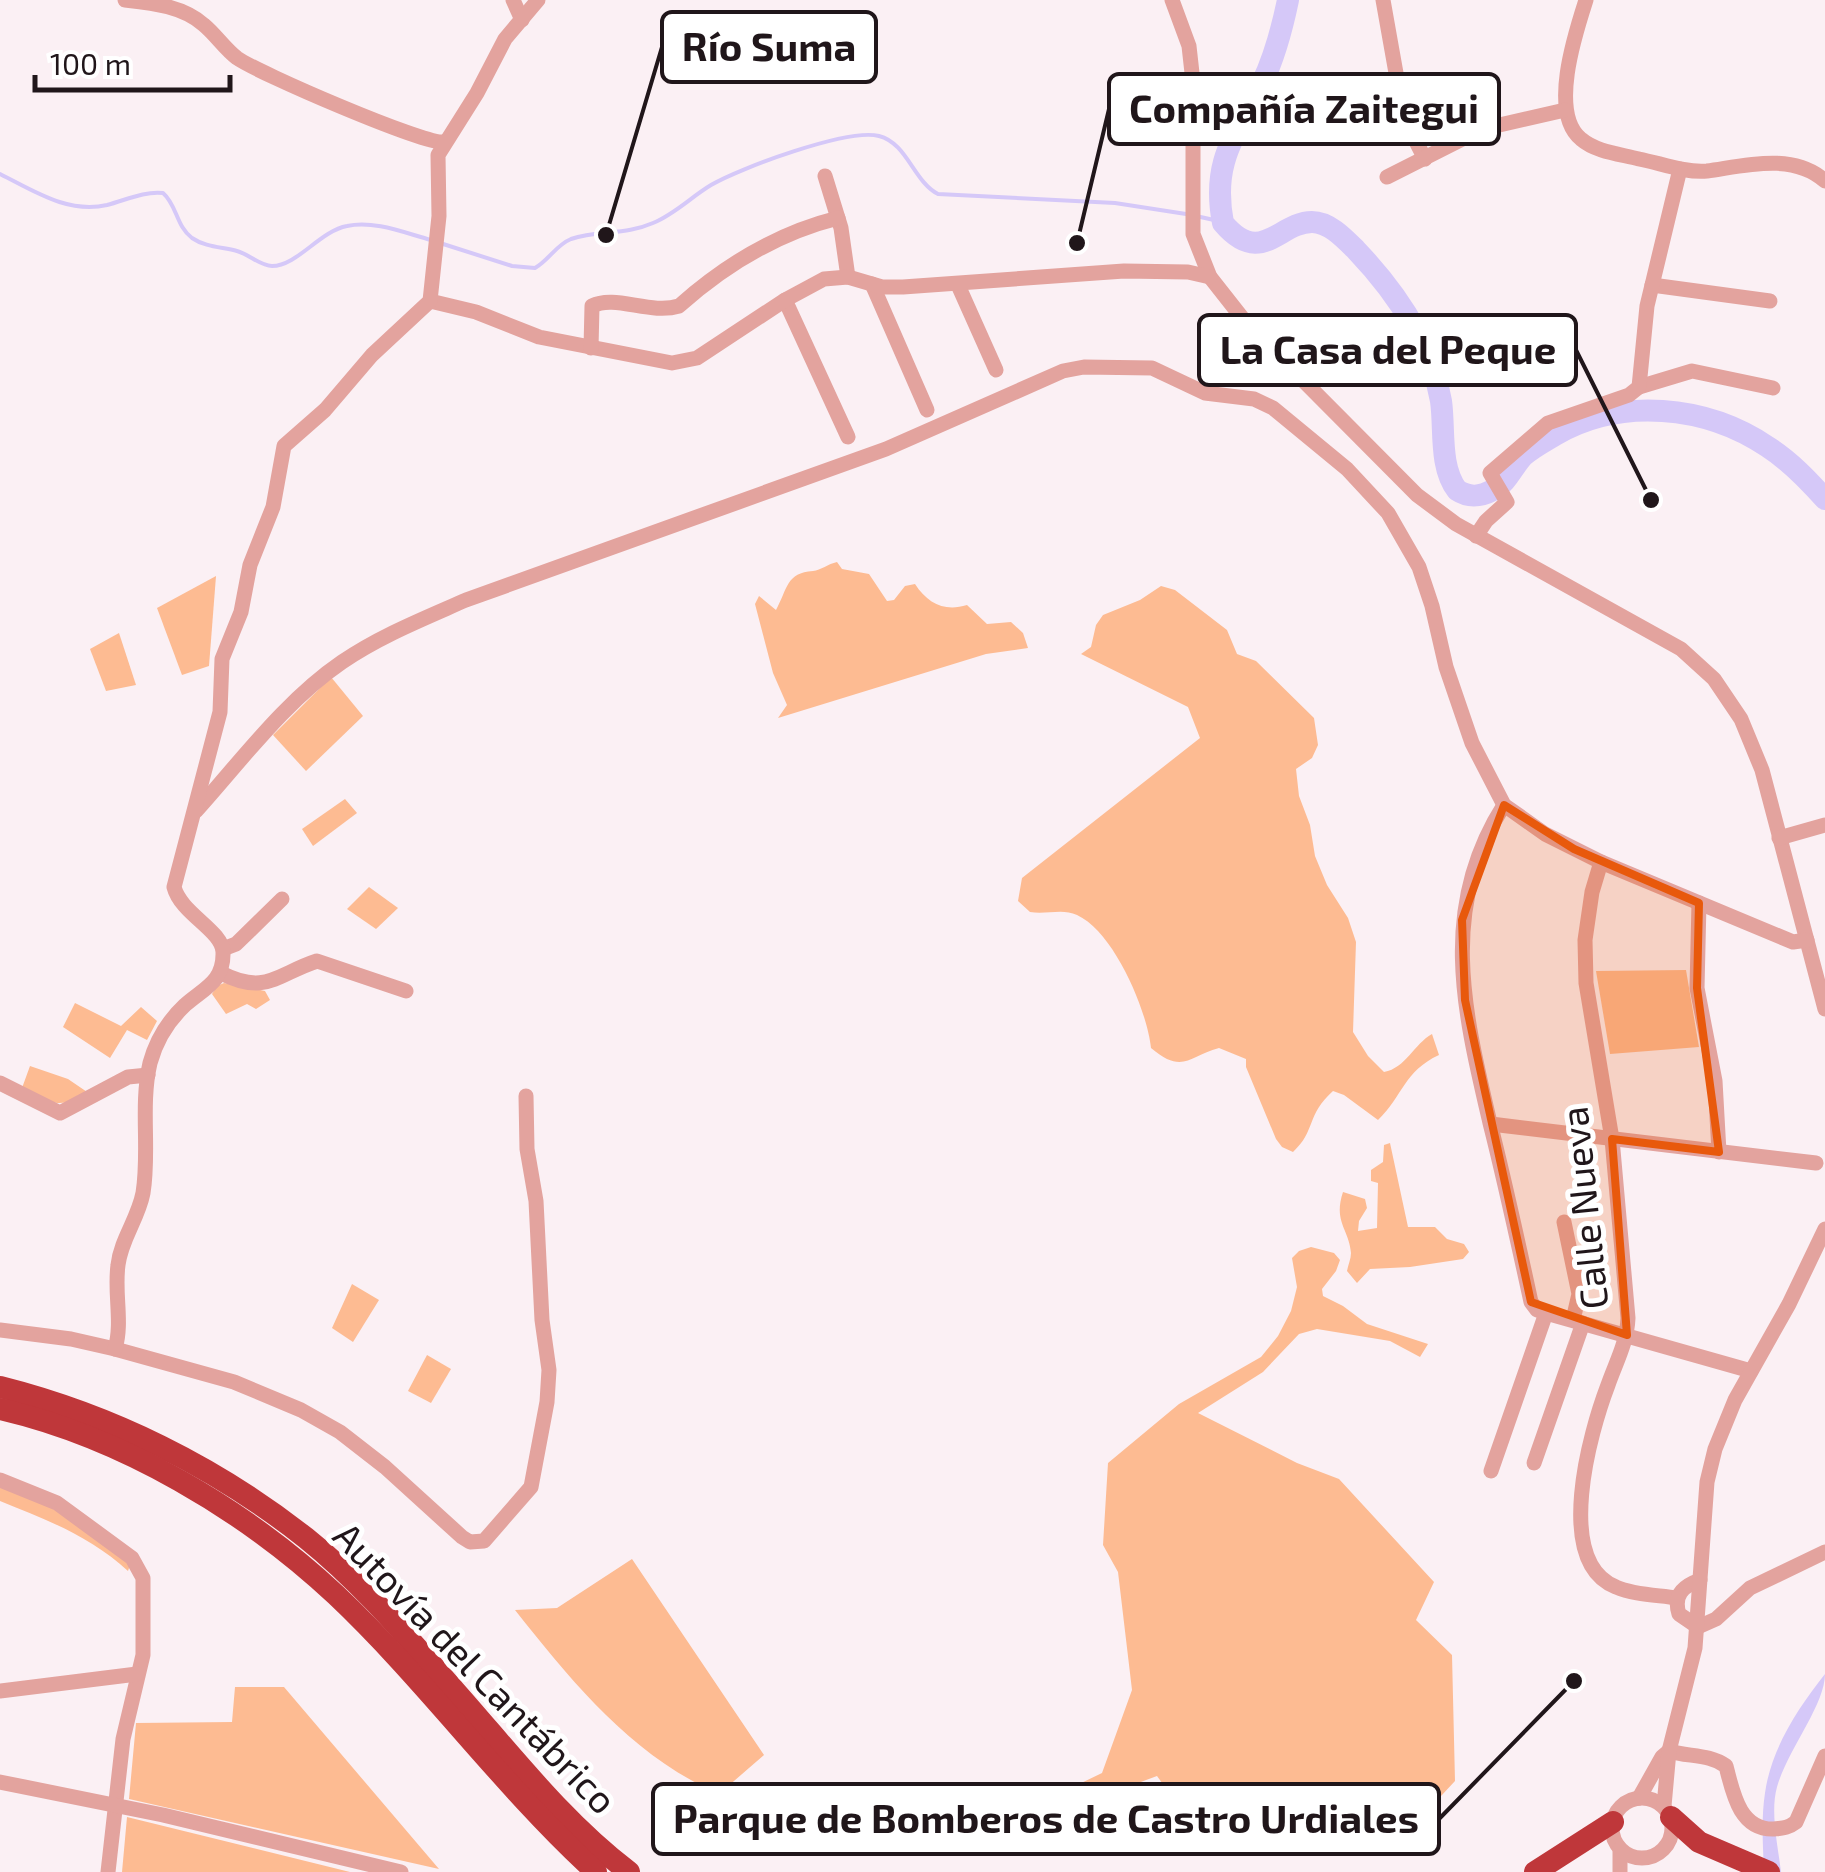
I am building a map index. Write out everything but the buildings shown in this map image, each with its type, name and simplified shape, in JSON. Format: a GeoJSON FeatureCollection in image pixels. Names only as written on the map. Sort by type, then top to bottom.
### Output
{"type":"FeatureCollection","features":[{"type":"Feature","properties":{"kind":"highway","name":"Autovía del Cantábrico"},"geometry":{"type":"LineString","coordinates":[[0,1387],[78,1410],[156,1442],[306,1538],[416,1648],[538,1787],[629,1870]]}},
{"type":"Feature","properties":{"kind":"highway","name":"Autovía del Cantábrico"},"geometry":{"type":"LineString","coordinates":[[0,1409],[64,1429],[156,1468],[240,1518],[272,1542],[336,1595],[408,1670],[504,1782],[596,1872]]}},
{"type":"Feature","properties":{"kind":"highway"},"geometry":{"type":"LineString","coordinates":[[1667,1811],[1699,1842],[1763,1870]]}},
{"type":"Feature","properties":{"kind":"highway"},"geometry":{"type":"LineString","coordinates":[[1535,1872],[1612,1822]]}},
{"type":"Feature","properties":{"kind":"street"},"geometry":{"type":"LineString","coordinates":[[125,0],[182,12],[200,22],[238,59],[393,128],[433,143],[444,142]]}},
{"type":"Feature","properties":{"kind":"street"},"geometry":{"type":"LineString","coordinates":[[513,0],[522,20]]}},
{"type":"Feature","properties":{"kind":"street"},"geometry":{"type":"LineString","coordinates":[[116,1349],[120,1332],[118,1266],[144,1190],[151,1060],[165,1028],[187,1003],[207,991],[221,973],[223,949],[219,939],[190,915],[174,887],[220,712],[222,659],[241,612],[250,566],[272,507],[284,446],[337,398],[372,354],[430,301],[438,155],[506,40],[538,0]]}},
{"type":"Feature","properties":{"kind":"street"},"geometry":{"type":"LineString","coordinates":[[1172,0],[1189,46],[1193,82],[1193,234],[1210,276],[1247,324],[1417,495],[1476,536],[1681,649],[1714,679],[1752,743],[1825,1009]]}},
{"type":"Feature","properties":{"kind":"street"},"geometry":{"type":"LineString","coordinates":[[1382,0],[1404,118],[1426,159]]}},
{"type":"Feature","properties":{"kind":"street"},"geometry":{"type":"LineString","coordinates":[[1586,0],[1569,68],[1566,110],[1570,127],[1582,140],[1599,150],[1680,169],[1704,171],[1775,163],[1799,167],[1825,181]]}},
{"type":"Feature","properties":{"kind":"street"},"geometry":{"type":"LineString","coordinates":[[1387,178],[1482,129],[1566,110]]}},
{"type":"Feature","properties":{"kind":"street"},"geometry":{"type":"LineString","coordinates":[[1639,387],[1652,285],[1680,169]]}},
{"type":"Feature","properties":{"kind":"street"},"geometry":{"type":"LineString","coordinates":[[824,176],[838,218],[848,277]]}},
{"type":"Feature","properties":{"kind":"street"},"geometry":{"type":"LineString","coordinates":[[591,348],[592,306],[603,300],[639,308],[667,310],[679,306],[756,250],[804,226],[838,218]]}},
{"type":"Feature","properties":{"kind":"street"},"geometry":{"type":"LineString","coordinates":[[430,301],[476,312],[539,337],[672,363],[698,358],[824,279],[848,277],[903,288],[1124,271],[1210,276]]}},
{"type":"Feature","properties":{"kind":"street"},"geometry":{"type":"LineString","coordinates":[[872,284],[927,410]]}},
{"type":"Feature","properties":{"kind":"street"},"geometry":{"type":"LineString","coordinates":[[958,285],[996,370]]}},
{"type":"Feature","properties":{"kind":"street"},"geometry":{"type":"LineString","coordinates":[[1652,285],[1770,301]]}},
{"type":"Feature","properties":{"kind":"street"},"geometry":{"type":"LineString","coordinates":[[785,300],[848,436]]}},
{"type":"Feature","properties":{"kind":"street"},"geometry":{"type":"LineString","coordinates":[[196,811],[309,689],[340,663],[408,625],[466,600],[916,437],[1043,378],[1084,367],[1137,366],[1167,374],[1205,393],[1254,399],[1273,408],[1347,468],[1388,513],[1420,567],[1446,668],[1472,743],[1504,805],[1544,834],[1601,862],[1792,942],[1807,940]]}},
{"type":"Feature","properties":{"kind":"street"},"geometry":{"type":"LineString","coordinates":[[1476,536],[1507,502],[1490,473],[1548,423],[1692,370],[1773,388]]}},
{"type":"Feature","properties":{"kind":"street"},"geometry":{"type":"LineString","coordinates":[[1504,805],[1472,878],[1462,920],[1461,962],[1464,1000],[1531,1302],[1536,1310],[1751,1371]]}},
{"type":"Feature","properties":{"kind":"street"},"geometry":{"type":"LineString","coordinates":[[1779,838],[1825,825]]}},
{"type":"Feature","properties":{"kind":"street","name":"Calle Nueva"},"geometry":{"type":"LineString","coordinates":[[1601,862],[1585,940],[1586,983],[1612,1139],[1627,1334],[1607,1386],[1587,1464],[1580,1515],[1582,1545],[1591,1564],[1613,1586],[1677,1598]]}},
{"type":"Feature","properties":{"kind":"street"},"geometry":{"type":"LineString","coordinates":[[223,949],[236,944],[282,898]]}},
{"type":"Feature","properties":{"kind":"street"},"geometry":{"type":"LineString","coordinates":[[1700,903],[1697,988],[1715,1081],[1718,1152]]}},
{"type":"Feature","properties":{"kind":"street"},"geometry":{"type":"LineString","coordinates":[[221,973],[250,984],[266,984],[317,961],[406,991]]}},
{"type":"Feature","properties":{"kind":"street"},"geometry":{"type":"LineString","coordinates":[[0,1083],[60,1113],[128,1078],[148,1075]]}},
{"type":"Feature","properties":{"kind":"street"},"geometry":{"type":"LineString","coordinates":[[0,1330],[116,1349],[234,1382],[301,1410],[340,1432],[470,1542],[484,1541],[530,1487],[547,1402],[549,1370],[542,1320],[536,1201],[526,1134],[526,1096]]}},
{"type":"Feature","properties":{"kind":"street"},"geometry":{"type":"LineString","coordinates":[[1491,1124],[1822,1164]]}},
{"type":"Feature","properties":{"kind":"street"},"geometry":{"type":"LineString","coordinates":[[1534,1463],[1578,1322],[1579,1294],[1564,1222]]}},
{"type":"Feature","properties":{"kind":"street"},"geometry":{"type":"LineString","coordinates":[[1667,1811],[1648,1798],[1639,1798],[1621,1806],[1612,1822],[1620,1849],[1639,1865],[1670,1841],[1669,1751],[1698,1626],[1711,1466],[1723,1424],[1825,1229]]}},
{"type":"Feature","properties":{"kind":"street"},"geometry":{"type":"LineString","coordinates":[[1492,1470],[1546,1313]]}},
{"type":"Feature","properties":{"kind":"street"},"geometry":{"type":"LineString","coordinates":[[0,1480],[58,1502],[132,1558],[143,1578],[143,1656],[123,1740],[108,1872]]}},
{"type":"Feature","properties":{"kind":"street"},"geometry":{"type":"LineString","coordinates":[[1698,1626],[1716,1619],[1750,1588],[1825,1552]]}},
{"type":"Feature","properties":{"kind":"street"},"geometry":{"type":"LineString","coordinates":[[1698,1626],[1679,1614],[1677,1598],[1682,1589],[1700,1580]]}},
{"type":"Feature","properties":{"kind":"street"},"geometry":{"type":"LineString","coordinates":[[0,1691],[137,1674]]}},
{"type":"Feature","properties":{"kind":"street"},"geometry":{"type":"LineString","coordinates":[[1639,1798],[1669,1751]]}},
{"type":"Feature","properties":{"kind":"street"},"geometry":{"type":"LineString","coordinates":[[1669,1751],[1702,1756],[1726,1766],[1740,1810],[1760,1830],[1788,1828],[1804,1808],[1825,1756]]}},
{"type":"Feature","properties":{"kind":"street"},"geometry":{"type":"LineString","coordinates":[[0,1782],[402,1872]]}},
{"type":"Feature","properties":{"kind":"street"},"geometry":{"type":"LineString","coordinates":[[1620,1849],[1620,1872]]}},
{"type":"Feature","properties":{"kind":"highlighted area"},"geometry":{"type":"Polygon","coordinates":[[[1504,805],[1574,849],[1699,903],[1697,988],[1719,1152],[1612,1139],[1627,1335],[1531,1302],[1465,1000],[1462,920],[1504,805]]]}},
{"type":"Feature","properties":{"kind":"shaded area"},"geometry":{"type":"Polygon","coordinates":[[[837,562],[842,569],[869,574],[887,601],[894,600],[905,586],[915,584],[938,605],[967,605],[987,624],[1011,622],[1023,633],[1028,648],[986,654],[778,718],[787,705],[773,673],[755,604],[759,596],[776,610],[793,578],[837,562]]]}},
{"type":"Feature","properties":{"kind":"shaded area"},"geometry":{"type":"Polygon","coordinates":[[[216,576],[209,666],[182,675],[157,608],[216,576]]]}},
{"type":"Feature","properties":{"kind":"shaded area"},"geometry":{"type":"Polygon","coordinates":[[[1161,586],[1175,590],[1227,630],[1237,654],[1256,661],[1314,718],[1318,745],[1312,758],[1296,769],[1299,796],[1310,825],[1315,856],[1327,885],[1348,918],[1356,942],[1353,1032],[1384,1072],[1398,1066],[1432,1034],[1439,1055],[1411,1076],[1378,1120],[1333,1091],[1293,1152],[1276,1139],[1246,1059],[1219,1048],[1179,1062],[1162,1056],[1151,1048],[1136,994],[1116,955],[1091,924],[1066,912],[1030,912],[1018,901],[1022,878],[1200,738],[1188,707],[1081,654],[1091,647],[1096,625],[1103,615],[1140,600],[1161,586]]]}},
{"type":"Feature","properties":{"kind":"shaded area"},"geometry":{"type":"Polygon","coordinates":[[[119,633],[136,685],[106,691],[90,649],[119,633]]]}},
{"type":"Feature","properties":{"kind":"shaded area"},"geometry":{"type":"Polygon","coordinates":[[[331,677],[363,716],[306,771],[273,735],[331,677]]]}},
{"type":"Feature","properties":{"kind":"shaded area"},"geometry":{"type":"Polygon","coordinates":[[[345,799],[357,813],[313,846],[302,829],[345,799]]]}},
{"type":"Feature","properties":{"kind":"shaded area"},"geometry":{"type":"Polygon","coordinates":[[[369,887],[398,908],[376,929],[347,909],[369,887]]]}},
{"type":"Feature","properties":{"kind":"shaded area"},"geometry":{"type":"Polygon","coordinates":[[[1686,970],[1699,1047],[1610,1054],[1596,971],[1686,970]]]}},
{"type":"Feature","properties":{"kind":"shaded area"},"geometry":{"type":"Polygon","coordinates":[[[224,983],[265,991],[270,1000],[256,1009],[247,1004],[226,1014],[212,994],[224,983]]]}},
{"type":"Feature","properties":{"kind":"shaded area"},"geometry":{"type":"Polygon","coordinates":[[[75,1003],[121,1026],[141,1007],[157,1021],[147,1040],[127,1030],[110,1058],[63,1027],[75,1003]]]}},
{"type":"Feature","properties":{"kind":"shaded area"},"geometry":{"type":"Polygon","coordinates":[[[30,1066],[68,1079],[90,1094],[62,1103],[42,1098],[22,1088],[30,1066]]]}},
{"type":"Feature","properties":{"kind":"shaded area"},"geometry":{"type":"Polygon","coordinates":[[[1390,1143],[1408,1227],[1435,1227],[1447,1239],[1464,1244],[1469,1252],[1463,1259],[1370,1269],[1357,1283],[1347,1271],[1351,1253],[1340,1202],[1343,1192],[1365,1199],[1367,1208],[1358,1231],[1377,1228],[1378,1183],[1371,1181],[1371,1170],[1383,1162],[1384,1145],[1390,1143]]]}},
{"type":"Feature","properties":{"kind":"shaded area"},"geometry":{"type":"Polygon","coordinates":[[[1311,1247],[1334,1253],[1340,1260],[1322,1289],[1323,1296],[1367,1324],[1428,1344],[1420,1357],[1390,1341],[1317,1329],[1299,1334],[1263,1372],[1198,1413],[1297,1463],[1339,1479],[1434,1582],[1416,1620],[1452,1655],[1455,1781],[1415,1824],[1253,1828],[1241,1803],[1124,1827],[1098,1852],[1079,1840],[1113,1810],[1165,1787],[1157,1776],[1057,1813],[1046,1800],[1102,1773],[1132,1690],[1118,1572],[1103,1545],[1108,1463],[1179,1404],[1261,1357],[1291,1311],[1297,1287],[1292,1258],[1311,1247]]]}},
{"type":"Feature","properties":{"kind":"shaded area"},"geometry":{"type":"Polygon","coordinates":[[[352,1284],[379,1300],[353,1342],[332,1328],[352,1284]]]}},
{"type":"Feature","properties":{"kind":"shaded area"},"geometry":{"type":"Polygon","coordinates":[[[427,1355],[451,1369],[431,1403],[408,1391],[427,1355]]]}},
{"type":"Feature","properties":{"kind":"shaded area"},"geometry":{"type":"Polygon","coordinates":[[[0,1486],[56,1508],[130,1565],[128,1571],[83,1538],[0,1501],[0,1486]]]}},
{"type":"Feature","properties":{"kind":"shaded area"},"geometry":{"type":"Polygon","coordinates":[[[632,1559],[764,1755],[719,1794],[659,1759],[606,1715],[515,1610],[557,1608],[632,1559]]]}},
{"type":"Feature","properties":{"kind":"shaded area"},"geometry":{"type":"Polygon","coordinates":[[[1825,1674],[1819,1700],[1777,1787],[1774,1818],[1781,1872],[1764,1872],[1768,1777],[1796,1715],[1825,1674]]]}},
{"type":"Feature","properties":{"kind":"shaded area"},"geometry":{"type":"Polygon","coordinates":[[[235,1687],[284,1687],[439,1869],[129,1799],[136,1723],[232,1722],[235,1687]]]}},
{"type":"Feature","properties":{"kind":"shaded area"},"geometry":{"type":"Polygon","coordinates":[[[127,1817],[350,1872],[122,1872],[127,1817]]]}},
{"type":"Feature","properties":{"kind":"waterway"},"geometry":{"type":"LineString","coordinates":[[1288,0],[1271,63],[1223,165],[1223,223],[1248,242],[1269,239],[1300,224],[1318,223],[1341,236],[1371,266],[1410,320],[1429,359],[1441,401],[1447,470],[1457,490],[1475,496],[1493,490],[1527,453],[1580,423],[1607,415],[1663,411],[1718,422],[1744,433],[1784,458],[1825,499]]}},
{"type":"Feature","properties":{"kind":"waterway"},"geometry":{"type":"LineString","coordinates":[[440,243],[512,266],[535,268],[571,239],[643,227],[745,169],[794,151],[864,135],[879,136],[897,146],[938,194],[1115,203],[1186,214]]}},
{"type":"Feature","properties":{"kind":"waterway"},"geometry":{"type":"LineString","coordinates":[[0,174],[52,199],[79,206],[107,205],[163,193],[192,238],[272,266],[290,260],[327,234],[347,226],[379,226],[431,240]]}},
{"type":"Feature","properties":{"kind":"waterway"},"geometry":{"type":"LineString","coordinates":[[1196,216],[1223,222]]}},
{"type":"Feature","properties":{"kind":"place","name":"Río Suma"},"geometry":{"type":"Point","coordinates":[606,235]}},
{"type":"Feature","properties":{"kind":"place","name":"Compañía Zaitegui"},"geometry":{"type":"Point","coordinates":[1077,243]}},
{"type":"Feature","properties":{"kind":"place","name":"La Casa del Peque"},"geometry":{"type":"Point","coordinates":[1651,500]}},
{"type":"Feature","properties":{"kind":"place","name":"Parque de Bomberos de Castro Urdiales"},"geometry":{"type":"Point","coordinates":[1574,1681]}}]}
